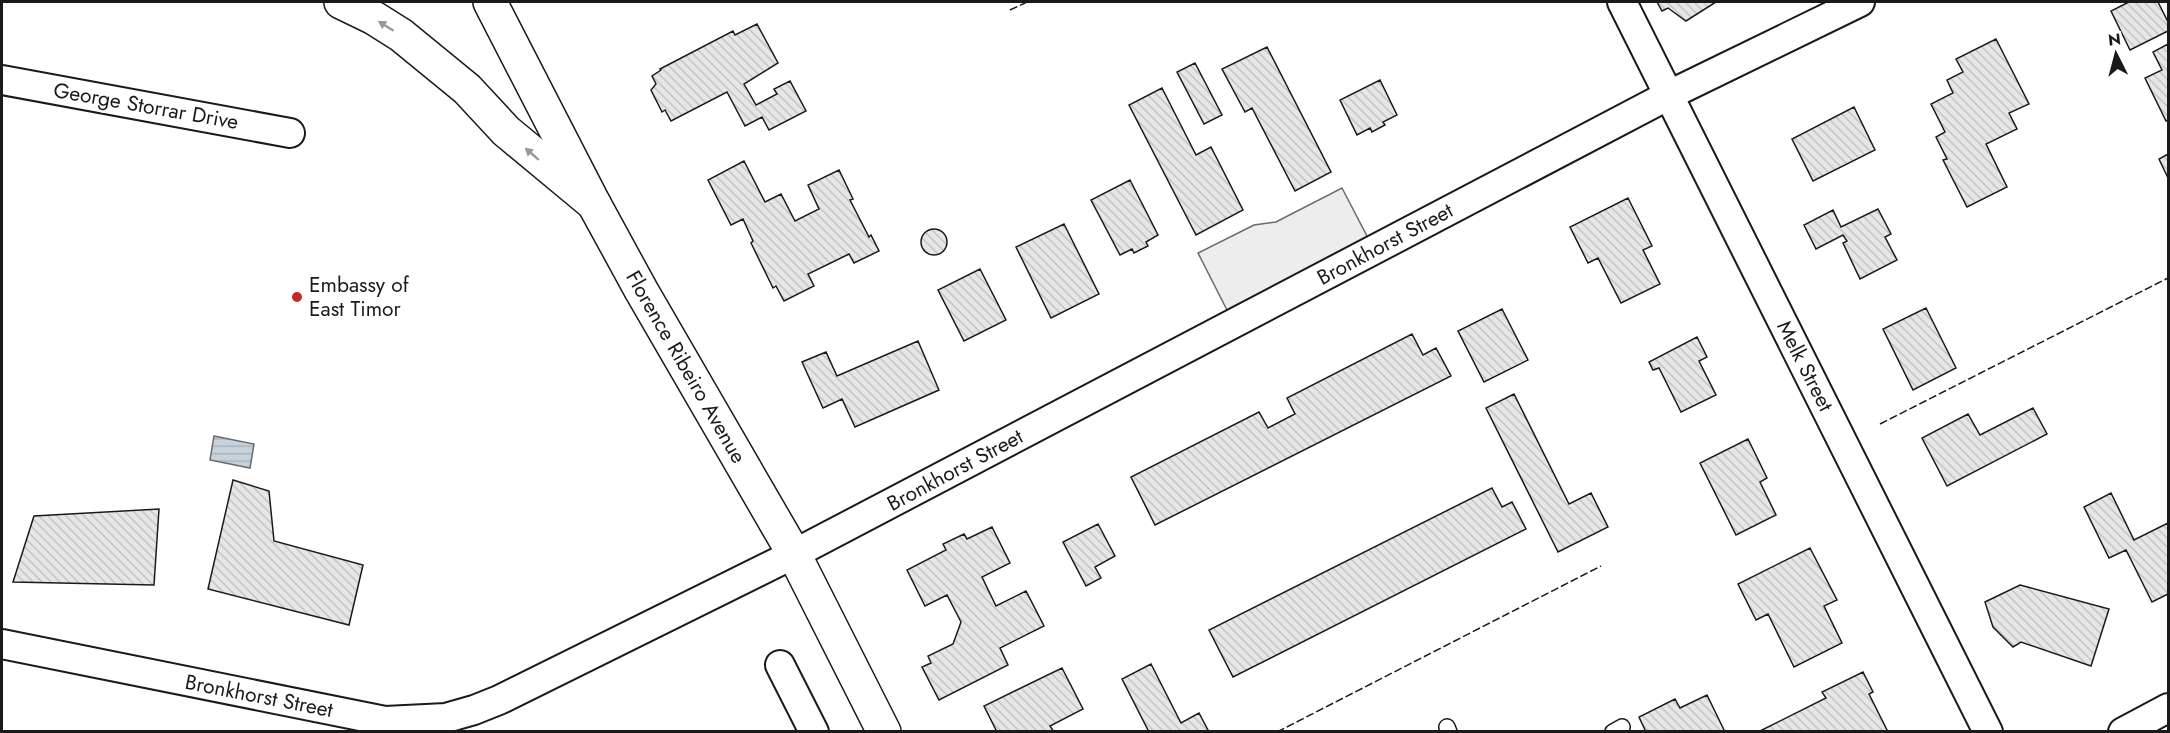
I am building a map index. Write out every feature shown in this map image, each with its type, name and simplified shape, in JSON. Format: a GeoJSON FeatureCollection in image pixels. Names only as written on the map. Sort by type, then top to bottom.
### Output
{"type":"FeatureCollection","features":[{"type":"Feature","properties":{"kind":"main road"},"geometry":{"type":"LineString","coordinates":[[341,2],[374,18],[416,47],[467,89],[506,131],[594,204]]}},
{"type":"Feature","properties":{"kind":"main road","name":"Florence Ribeiro Avenue"},"geometry":{"type":"LineString","coordinates":[[490,2],[641,290],[794,554],[884,732]]}},
{"type":"Feature","properties":{"kind":"street","name":"Melk Street"},"geometry":{"type":"LineString","coordinates":[[1622,2],[1988,732]]}},
{"type":"Feature","properties":{"kind":"street","name":"Bronkhorst Street"},"geometry":{"type":"LineString","coordinates":[[2,644],[384,726],[446,718],[499,700],[794,554],[1670,95],[1860,2]]}},
{"type":"Feature","properties":{"kind":"street","name":"George Storrar Drive"},"geometry":{"type":"LineString","coordinates":[[2,80],[290,133]]}},
{"type":"Feature","properties":{"kind":"street"},"geometry":{"type":"LineString","coordinates":[[780,665],[814,732]]}},
{"type":"Feature","properties":{"kind":"street"},"geometry":{"type":"LineString","coordinates":[[2123,732],[2169,708]]}},
{"type":"Feature","properties":{"kind":"shaded area"},"geometry":{"type":"Polygon","coordinates":[[[1342,188],[1368,238],[1227,310],[1198,253],[1254,225],[1276,222],[1342,188]]]}},
{"type":"Feature","properties":{"kind":"shaded area"},"geometry":{"type":"Polygon","coordinates":[[[214,436],[254,444],[250,468],[210,460],[214,436]]]}},
{"type":"Feature","properties":{"kind":"building"},"geometry":{"type":"Polygon","coordinates":[[[1657,2],[1716,2],[1686,21],[1668,8],[1662,11],[1657,2]]]}},
{"type":"Feature","properties":{"kind":"building"},"geometry":{"type":"Polygon","coordinates":[[[2126,2],[2158,2],[2168,22],[2168,31],[2130,50],[2111,11],[2126,2]]]}},
{"type":"Feature","properties":{"kind":"building"},"geometry":{"type":"Polygon","coordinates":[[[757,24],[778,63],[744,84],[756,105],[777,94],[774,89],[790,81],[806,111],[769,130],[762,117],[745,126],[727,92],[671,121],[665,110],[662,112],[651,90],[656,84],[652,76],[660,69],[733,31],[735,35],[757,24]]]}},
{"type":"Feature","properties":{"kind":"building"},"geometry":{"type":"Polygon","coordinates":[[[1996,39],[2029,104],[2009,113],[2017,129],[1986,144],[2007,187],[1967,207],[1943,160],[1947,159],[1936,137],[1945,132],[1931,104],[1953,93],[1947,80],[1963,72],[1956,59],[1996,39]]]}},
{"type":"Feature","properties":{"kind":"building"},"geometry":{"type":"Polygon","coordinates":[[[2168,44],[2168,120],[2166,121],[2145,78],[2162,70],[2153,52],[2168,44]]]}},
{"type":"Feature","properties":{"kind":"building"},"geometry":{"type":"Polygon","coordinates":[[[1267,47],[1331,172],[1295,191],[1252,108],[1245,112],[1222,69],[1267,47]]]}},
{"type":"Feature","properties":{"kind":"building"},"geometry":{"type":"Polygon","coordinates":[[[1195,63],[1222,115],[1204,124],[1177,72],[1195,63]]]}},
{"type":"Feature","properties":{"kind":"building"},"geometry":{"type":"Polygon","coordinates":[[[1380,80],[1397,115],[1383,122],[1385,125],[1372,132],[1370,128],[1357,135],[1340,100],[1380,80]]]}},
{"type":"Feature","properties":{"kind":"building"},"geometry":{"type":"Polygon","coordinates":[[[1162,88],[1196,155],[1211,147],[1243,210],[1196,235],[1129,105],[1162,88]]]}},
{"type":"Feature","properties":{"kind":"building"},"geometry":{"type":"Polygon","coordinates":[[[1854,107],[1875,150],[1813,181],[1792,139],[1854,107]]]}},
{"type":"Feature","properties":{"kind":"building"},"geometry":{"type":"Polygon","coordinates":[[[2168,154],[2168,178],[2159,159],[2168,154]]]}},
{"type":"Feature","properties":{"kind":"building"},"geometry":{"type":"Polygon","coordinates":[[[744,161],[765,202],[781,194],[795,221],[819,209],[808,185],[839,170],[853,199],[850,200],[879,251],[854,263],[849,254],[808,274],[814,286],[784,301],[776,286],[773,288],[751,243],[753,241],[743,219],[731,225],[708,180],[744,161]]]}},
{"type":"Feature","properties":{"kind":"building"},"geometry":{"type":"Polygon","coordinates":[[[1130,180],[1158,235],[1146,242],[1148,246],[1134,253],[1132,249],[1120,255],[1091,200],[1130,180]]]}},
{"type":"Feature","properties":{"kind":"building"},"geometry":{"type":"Polygon","coordinates":[[[1628,198],[1652,246],[1643,250],[1660,284],[1621,303],[1598,258],[1588,263],[1570,227],[1628,198]]]}},
{"type":"Feature","properties":{"kind":"building"},"geometry":{"type":"Polygon","coordinates":[[[1878,209],[1891,234],[1885,237],[1897,260],[1860,279],[1843,243],[1847,241],[1843,235],[1816,249],[1804,225],[1833,210],[1841,227],[1878,209]]]}},
{"type":"Feature","properties":{"kind":"building"},"geometry":{"type":"Polygon","coordinates":[[[1064,224],[1099,294],[1051,318],[1016,247],[1064,224]]]}},
{"type":"Feature","properties":{"kind":"building"},"geometry":{"type":"Polygon","coordinates":[[[934,229],[943,233],[947,242],[943,251],[934,255],[925,251],[921,242],[925,233],[934,229]]]}},
{"type":"Feature","properties":{"kind":"building"},"geometry":{"type":"Polygon","coordinates":[[[980,269],[1006,320],[964,341],[938,290],[980,269]]]}},
{"type":"Feature","properties":{"kind":"building"},"geometry":{"type":"Polygon","coordinates":[[[1926,308],[1956,368],[1913,390],[1883,329],[1926,308]]]}},
{"type":"Feature","properties":{"kind":"building"},"geometry":{"type":"Polygon","coordinates":[[[1502,309],[1528,360],[1484,382],[1458,331],[1502,309]]]}},
{"type":"Feature","properties":{"kind":"building"},"geometry":{"type":"Polygon","coordinates":[[[1412,334],[1423,355],[1436,348],[1451,376],[1155,525],[1131,477],[1259,412],[1268,428],[1295,414],[1287,398],[1412,334]]]}},
{"type":"Feature","properties":{"kind":"building"},"geometry":{"type":"Polygon","coordinates":[[[1697,337],[1707,357],[1699,361],[1716,395],[1681,412],[1659,368],[1653,370],[1649,362],[1697,337]]]}},
{"type":"Feature","properties":{"kind":"building"},"geometry":{"type":"Polygon","coordinates":[[[918,341],[939,390],[855,427],[842,399],[823,408],[802,362],[826,352],[837,376],[918,341]]]}},
{"type":"Feature","properties":{"kind":"building"},"geometry":{"type":"Polygon","coordinates":[[[1514,394],[1569,504],[1591,493],[1608,527],[1558,552],[1486,408],[1514,394]]]}},
{"type":"Feature","properties":{"kind":"building"},"geometry":{"type":"Polygon","coordinates":[[[2033,408],[2047,434],[1947,486],[1922,438],[1968,414],[1980,435],[2033,408]]]}},
{"type":"Feature","properties":{"kind":"building"},"geometry":{"type":"Polygon","coordinates":[[[1748,439],[1767,478],[1760,482],[1776,515],[1736,535],[1700,463],[1748,439]]]}},
{"type":"Feature","properties":{"kind":"building"},"geometry":{"type":"Polygon","coordinates":[[[233,480],[269,491],[274,541],[363,565],[349,625],[208,589],[233,480]]]}},
{"type":"Feature","properties":{"kind":"building"},"geometry":{"type":"Polygon","coordinates":[[[1492,488],[1502,507],[1512,502],[1526,529],[1233,677],[1209,630],[1492,488]]]}},
{"type":"Feature","properties":{"kind":"building"},"geometry":{"type":"Polygon","coordinates":[[[2111,493],[2134,540],[2168,523],[2168,594],[2152,602],[2126,550],[2109,558],[2084,507],[2111,493]]]}},
{"type":"Feature","properties":{"kind":"building"},"geometry":{"type":"Polygon","coordinates":[[[159,509],[154,585],[13,582],[34,516],[159,509]]]}},
{"type":"Feature","properties":{"kind":"building"},"geometry":{"type":"Polygon","coordinates":[[[1098,524],[1115,556],[1095,567],[1101,578],[1086,586],[1063,542],[1098,524]]]}},
{"type":"Feature","properties":{"kind":"building"},"geometry":{"type":"Polygon","coordinates":[[[992,527],[1010,563],[982,577],[996,606],[1026,591],[1044,626],[1000,648],[1008,665],[939,700],[922,667],[931,663],[928,656],[953,644],[961,622],[947,595],[925,606],[907,570],[946,550],[943,544],[964,534],[967,539],[992,527]]]}},
{"type":"Feature","properties":{"kind":"building"},"geometry":{"type":"Polygon","coordinates":[[[1810,548],[1837,600],[1824,606],[1842,643],[1794,667],[1768,614],[1756,620],[1738,584],[1810,548]]]}},
{"type":"Feature","properties":{"kind":"building"},"geometry":{"type":"Polygon","coordinates":[[[2020,585],[2109,609],[2091,666],[2021,642],[2013,647],[1993,627],[1985,602],[2020,585]]]}},
{"type":"Feature","properties":{"kind":"building"},"geometry":{"type":"Polygon","coordinates":[[[1151,664],[1181,723],[1199,713],[1209,732],[1149,732],[1122,679],[1151,664]]]}},
{"type":"Feature","properties":{"kind":"building"},"geometry":{"type":"Polygon","coordinates":[[[1062,668],[1083,709],[1050,726],[1054,732],[997,732],[984,706],[1062,668]]]}},
{"type":"Feature","properties":{"kind":"building"},"geometry":{"type":"Polygon","coordinates":[[[1863,672],[1873,692],[1869,694],[1888,732],[1758,732],[1826,698],[1822,692],[1863,672]]]}},
{"type":"Feature","properties":{"kind":"building"},"geometry":{"type":"Polygon","coordinates":[[[1707,695],[1725,732],[1646,732],[1639,717],[1675,699],[1680,708],[1707,695]]]}},
{"type":"Feature","properties":{"kind":"fence"},"geometry":{"type":"LineString","coordinates":[[1010,10],[1027,2]]}},
{"type":"Feature","properties":{"kind":"fence"},"geometry":{"type":"LineString","coordinates":[[1880,424],[2168,278]]}},
{"type":"Feature","properties":{"kind":"fence"},"geometry":{"type":"LineString","coordinates":[[1277,732],[1601,566]]}},
{"type":"Feature","properties":{"kind":"place","name":"Embassy of East Timor"},"geometry":{"type":"Point","coordinates":[297,297]}}]}
